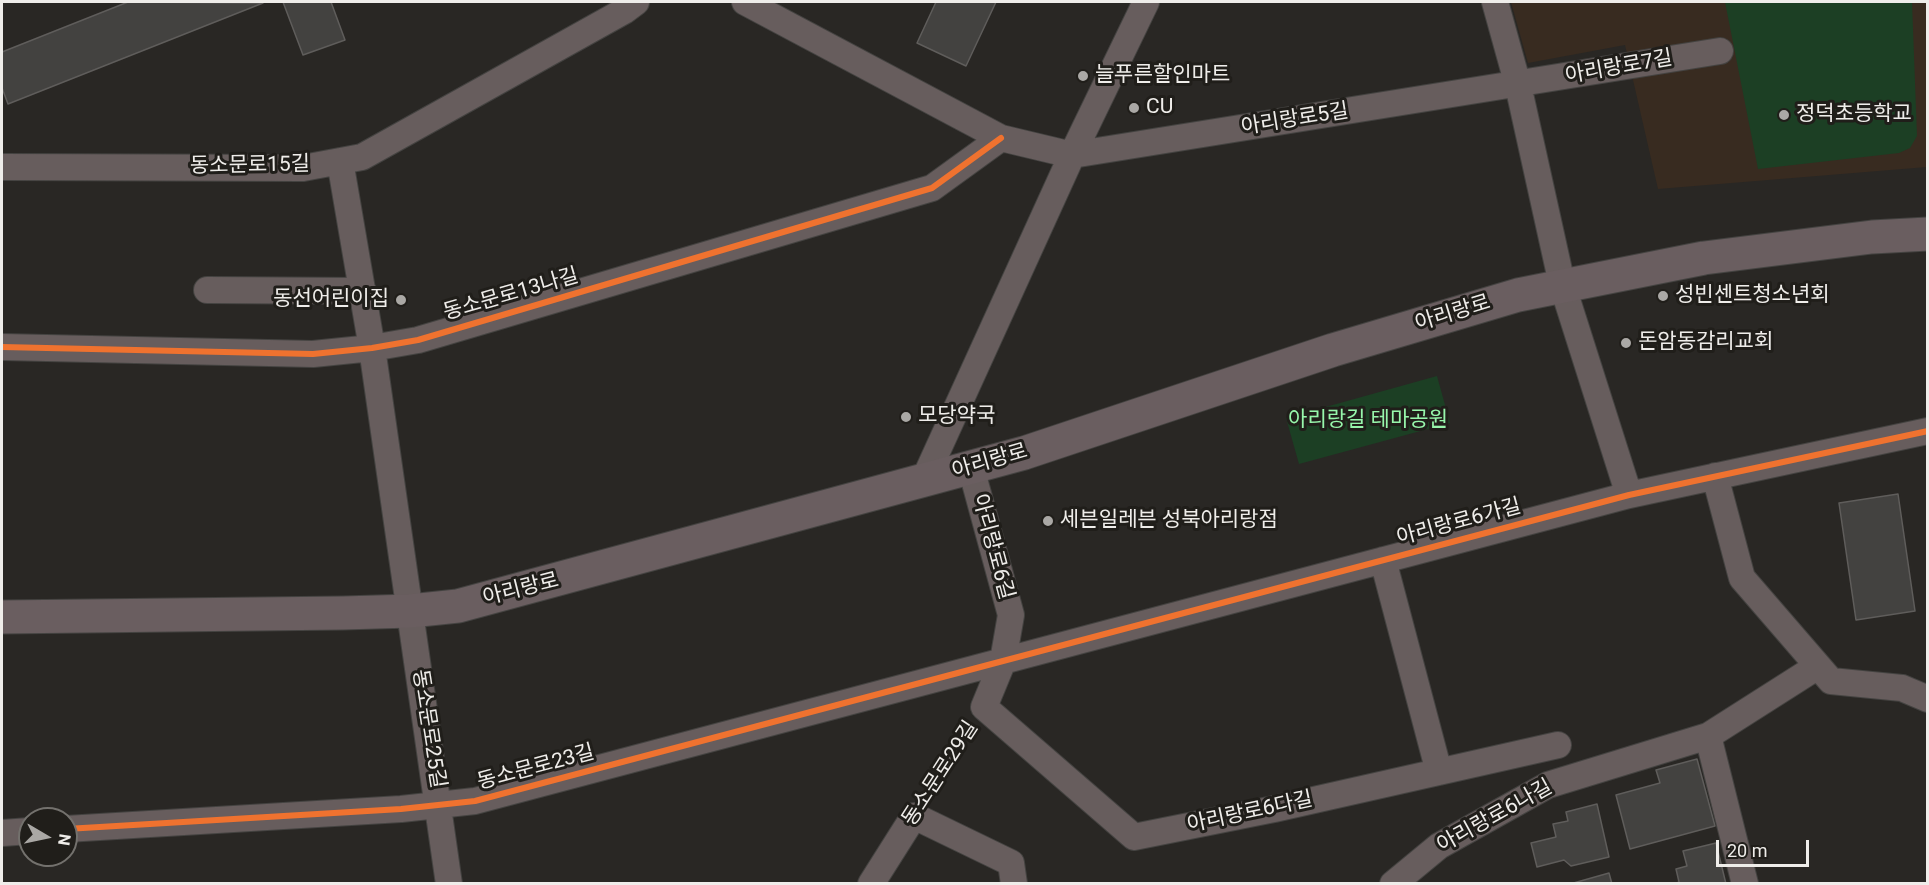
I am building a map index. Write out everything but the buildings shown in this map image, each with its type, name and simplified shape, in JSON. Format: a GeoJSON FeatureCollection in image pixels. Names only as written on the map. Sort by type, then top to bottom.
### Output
{"type":"FeatureCollection","features":[{"type":"Feature","properties":{"kind":"main road","name":"아리랑로"},"geometry":{"type":"LineString","coordinates":[[2,617],[410,611],[458,606],[551,583],[1024,453],[1333,350],[1518,295],[1704,258],[1872,237],[1928,234]]}},
{"type":"Feature","properties":{"kind":"street","name":"동소문로15길"},"geometry":{"type":"LineString","coordinates":[[2,167],[303,168],[362,157],[624,11],[636,2]]}},
{"type":"Feature","properties":{"kind":"street"},"geometry":{"type":"LineString","coordinates":[[745,2],[1001,138],[1072,155]]}},
{"type":"Feature","properties":{"kind":"street"},"geometry":{"type":"LineString","coordinates":[[924,480],[1072,155],[1146,2]]}},
{"type":"Feature","properties":{"kind":"street"},"geometry":{"type":"LineString","coordinates":[[1495,2],[1518,85],[1562,285],[1629,495]]}},
{"type":"Feature","properties":{"kind":"street","name":"아리랑로7길"},"geometry":{"type":"LineString","coordinates":[[1518,85],[1720,51]]}},
{"type":"Feature","properties":{"kind":"street","name":"아리랑로5길"},"geometry":{"type":"LineString","coordinates":[[1072,155],[1518,85]]}},
{"type":"Feature","properties":{"kind":"street","name":"동소문로13나길"},"geometry":{"type":"LineString","coordinates":[[2,347],[313,354],[372,348],[418,340],[932,188],[1001,138]]}},
{"type":"Feature","properties":{"kind":"street"},"geometry":{"type":"LineString","coordinates":[[340,161],[372,348],[410,611]]}},
{"type":"Feature","properties":{"kind":"street"},"geometry":{"type":"LineString","coordinates":[[207,290],[363,291]]}},
{"type":"Feature","properties":{"kind":"street","name":"아리랑로6가길"},"geometry":{"type":"LineString","coordinates":[[1003,661],[1629,495],[1928,431]]}},
{"type":"Feature","properties":{"kind":"street","name":"아리랑로6길"},"geometry":{"type":"LineString","coordinates":[[971,468],[1011,615],[1003,661]]}},
{"type":"Feature","properties":{"kind":"street"},"geometry":{"type":"LineString","coordinates":[[1715,476],[1743,578],[1831,681],[1902,688],[1928,699]]}},
{"type":"Feature","properties":{"kind":"street","name":"아리랑로6가길"},"geometry":{"type":"LineString","coordinates":[[1383,560],[1439,772]]}},
{"type":"Feature","properties":{"kind":"street","name":"동소문로25길"},"geometry":{"type":"LineString","coordinates":[[410,611],[449,884]]}},
{"type":"Feature","properties":{"kind":"street","name":"동소문로29길"},"geometry":{"type":"LineString","coordinates":[[984,707],[1003,661]]}},
{"type":"Feature","properties":{"kind":"street","name":"동소문로23길"},"geometry":{"type":"LineString","coordinates":[[78,828],[475,801],[1003,661]]}},
{"type":"Feature","properties":{"kind":"street","name":"아리랑로6나길"},"geometry":{"type":"LineString","coordinates":[[1393,884],[1439,846],[1548,785],[1708,736],[1818,666]]}},
{"type":"Feature","properties":{"kind":"street","name":"아리랑로6다길"},"geometry":{"type":"LineString","coordinates":[[984,707],[1134,837],[1558,745]]}},
{"type":"Feature","properties":{"kind":"street"},"geometry":{"type":"LineString","coordinates":[[1708,736],[1745,884]]}},
{"type":"Feature","properties":{"kind":"street"},"geometry":{"type":"LineString","coordinates":[[914,816],[1011,863],[1014,884]]}},
{"type":"Feature","properties":{"kind":"street","name":"동소문로29길"},"geometry":{"type":"LineString","coordinates":[[871,884],[914,816]]}},
{"type":"Feature","properties":{"kind":"street"},"geometry":{"type":"LineString","coordinates":[[2,833],[18,832]]}},
{"type":"Feature","properties":{"kind":"shaded area","name":"정덕초등학교"},"geometry":{"type":"Polygon","coordinates":[[[1511,2],[1927,2],[1927,167],[1658,189],[1625,45],[1528,63],[1511,2]]]}},
{"type":"Feature","properties":{"kind":"green space"},"geometry":{"type":"Polygon","coordinates":[[[1725,2],[1912,2],[1917,136],[1910,148],[1899,153],[1758,169],[1725,2]]]}},
{"type":"Feature","properties":{"kind":"green space","name":"아리랑길 테마공원"},"geometry":{"type":"Polygon","coordinates":[[[1437,376],[1450,423],[1299,464],[1286,418],[1437,376]]]}},
{"type":"Feature","properties":{"kind":"cycle path"},"geometry":{"type":"LineString","coordinates":[[2,347],[313,354],[372,348],[418,340],[932,188],[1001,138]]}},
{"type":"Feature","properties":{"kind":"cycle path"},"geometry":{"type":"LineString","coordinates":[[78,828],[401,809],[475,801],[1629,495],[1928,431]]}},
{"type":"Feature","properties":{"kind":"place","name":"늘푸른할인마트"},"geometry":{"type":"Point","coordinates":[1083,76]}},
{"type":"Feature","properties":{"kind":"place","name":"CU"},"geometry":{"type":"Point","coordinates":[1134,108]}},
{"type":"Feature","properties":{"kind":"place","name":"정덕초등학교"},"geometry":{"type":"Point","coordinates":[1784,115]}},
{"type":"Feature","properties":{"kind":"place","name":"성빈센트청소년회"},"geometry":{"type":"Point","coordinates":[1663,296]}},
{"type":"Feature","properties":{"kind":"place","name":"동선어린이집"},"geometry":{"type":"Point","coordinates":[401,300]}},
{"type":"Feature","properties":{"kind":"place","name":"돈암동감리교회"},"geometry":{"type":"Point","coordinates":[1626,343]}},
{"type":"Feature","properties":{"kind":"place","name":"모당약국"},"geometry":{"type":"Point","coordinates":[906,417]}},
{"type":"Feature","properties":{"kind":"place","name":"세븐일레븐 성북아리랑점"},"geometry":{"type":"Point","coordinates":[1048,521]}}]}
